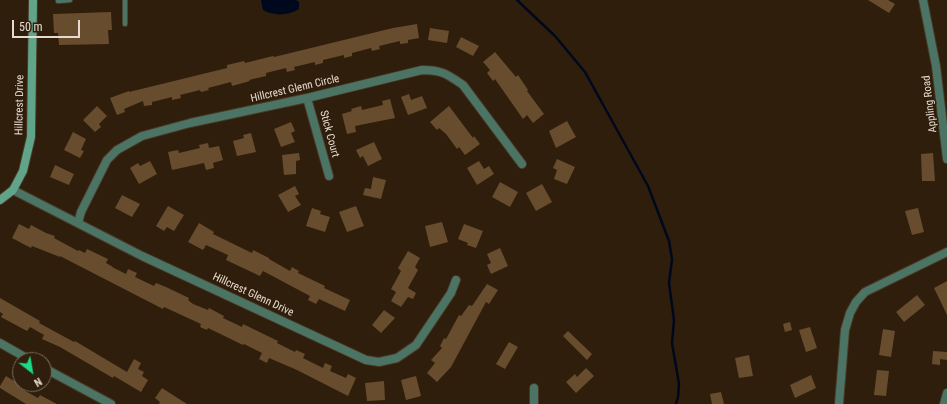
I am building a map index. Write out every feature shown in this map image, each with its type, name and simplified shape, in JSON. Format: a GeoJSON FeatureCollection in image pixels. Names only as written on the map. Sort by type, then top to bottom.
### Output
{"type":"FeatureCollection","features":[{"type":"Feature","properties":{"kind":"street","name":"Hillcrest Drive"},"geometry":{"type":"LineString","coordinates":[[0,200],[13,190],[23,172],[31,137],[33,0]]}},
{"type":"Feature","properties":{"kind":"street","name":"Appling Road"},"geometry":{"type":"LineString","coordinates":[[923,0],[936,66],[947,159]]}},
{"type":"Feature","properties":{"kind":"street","name":"Hillcrest Glenn Circle"},"geometry":{"type":"LineString","coordinates":[[78,223],[81,212],[107,160],[117,150],[142,136],[190,123],[307,98],[422,70],[436,70],[450,76],[463,85],[522,164]]}},
{"type":"Feature","properties":{"kind":"street","name":"Stick Court"},"geometry":{"type":"LineString","coordinates":[[307,98],[328,176]]}},
{"type":"Feature","properties":{"kind":"street","name":"Hillcrest Glenn Drive"},"geometry":{"type":"LineString","coordinates":[[13,190],[142,256],[366,360],[379,362],[397,358],[416,345],[451,293],[456,280]]}},
{"type":"Feature","properties":{"kind":"street"},"geometry":{"type":"LineString","coordinates":[[839,404],[845,330],[850,313],[856,302],[865,292],[947,252]]}},
{"type":"Feature","properties":{"kind":"street"},"geometry":{"type":"LineString","coordinates":[[0,344],[15,352]]}},
{"type":"Feature","properties":{"kind":"street"},"geometry":{"type":"LineString","coordinates":[[52,372],[111,404]]}},
{"type":"Feature","properties":{"kind":"street"},"geometry":{"type":"LineString","coordinates":[[534,388],[534,404]]}},
{"type":"Feature","properties":{"kind":"street"},"geometry":{"type":"LineString","coordinates":[[944,404],[947,393]]}},
{"type":"Feature","properties":{"kind":"lane"},"geometry":{"type":"LineString","coordinates":[[58,1],[70,0]]}},
{"type":"Feature","properties":{"kind":"lane"},"geometry":{"type":"LineString","coordinates":[[125,0],[125,24]]}},
{"type":"Feature","properties":{"kind":"water"},"geometry":{"type":"Polygon","coordinates":[[[261,0],[296,0],[299,2],[299,9],[286,14],[271,13],[263,10],[261,0]]]}},
{"type":"Feature","properties":{"kind":"building"},"geometry":{"type":"Polygon","coordinates":[[[868,0],[888,0],[895,4],[889,13],[868,0]]]}},
{"type":"Feature","properties":{"kind":"building"},"geometry":{"type":"Polygon","coordinates":[[[111,12],[112,30],[108,30],[109,44],[59,45],[58,33],[54,33],[53,14],[111,12]]]}},
{"type":"Feature","properties":{"kind":"building"},"geometry":{"type":"Polygon","coordinates":[[[417,24],[419,38],[408,40],[408,43],[400,44],[400,41],[379,46],[380,49],[372,51],[371,48],[352,53],[352,56],[344,58],[344,55],[323,60],[323,63],[315,65],[315,62],[294,67],[295,70],[287,72],[286,68],[266,73],[266,76],[232,86],[231,82],[208,88],[209,90],[201,92],[200,90],[180,95],[181,98],[172,100],[172,97],[152,102],[152,105],[144,106],[143,101],[124,109],[125,112],[117,115],[110,98],[129,91],[227,68],[227,65],[274,57],[393,28],[417,24]]]}},
{"type":"Feature","properties":{"kind":"building"},"geometry":{"type":"Polygon","coordinates":[[[430,28],[449,31],[447,43],[428,40],[430,28]]]}},
{"type":"Feature","properties":{"kind":"building"},"geometry":{"type":"Polygon","coordinates":[[[461,37],[479,46],[473,56],[456,47],[461,37]]]}},
{"type":"Feature","properties":{"kind":"building"},"geometry":{"type":"Polygon","coordinates":[[[495,52],[516,77],[518,75],[528,90],[527,91],[544,114],[533,123],[527,115],[523,119],[495,79],[493,81],[487,73],[490,70],[483,62],[495,52]]]}},
{"type":"Feature","properties":{"kind":"building"},"geometry":{"type":"Polygon","coordinates":[[[409,94],[411,100],[422,96],[427,108],[408,115],[401,97],[409,94]]]}},
{"type":"Feature","properties":{"kind":"building"},"geometry":{"type":"Polygon","coordinates":[[[390,99],[395,118],[355,126],[356,132],[347,134],[342,114],[361,106],[362,110],[383,105],[382,101],[390,99]]]}},
{"type":"Feature","properties":{"kind":"building"},"geometry":{"type":"Polygon","coordinates":[[[97,106],[107,116],[99,124],[101,127],[95,132],[83,120],[97,106]]]}},
{"type":"Feature","properties":{"kind":"building"},"geometry":{"type":"Polygon","coordinates":[[[449,106],[473,138],[474,136],[480,144],[465,155],[459,147],[457,149],[446,134],[439,128],[437,130],[430,122],[449,106]]]}},
{"type":"Feature","properties":{"kind":"building"},"geometry":{"type":"Polygon","coordinates":[[[567,121],[576,137],[556,148],[549,131],[567,121]]]}},
{"type":"Feature","properties":{"kind":"building"},"geometry":{"type":"Polygon","coordinates":[[[291,122],[295,131],[291,133],[295,142],[281,147],[274,129],[291,122]]]}},
{"type":"Feature","properties":{"kind":"building"},"geometry":{"type":"Polygon","coordinates":[[[73,132],[86,139],[81,150],[84,151],[80,158],[64,150],[73,132]]]}},
{"type":"Feature","properties":{"kind":"building"},"geometry":{"type":"Polygon","coordinates":[[[251,133],[256,152],[237,156],[233,141],[244,138],[243,135],[251,133]]]}},
{"type":"Feature","properties":{"kind":"building"},"geometry":{"type":"Polygon","coordinates":[[[374,142],[382,159],[368,166],[363,156],[360,158],[356,150],[374,142]]]}},
{"type":"Feature","properties":{"kind":"building"},"geometry":{"type":"Polygon","coordinates":[[[208,143],[209,148],[219,146],[223,160],[213,163],[214,168],[206,170],[204,163],[172,170],[168,152],[178,150],[179,153],[200,148],[199,145],[208,143]]]}},
{"type":"Feature","properties":{"kind":"building"},"geometry":{"type":"Polygon","coordinates":[[[299,153],[300,160],[296,161],[296,174],[284,175],[282,155],[299,153]]]}},
{"type":"Feature","properties":{"kind":"building"},"geometry":{"type":"Polygon","coordinates":[[[933,153],[935,181],[922,181],[921,154],[933,153]]]}},
{"type":"Feature","properties":{"kind":"building"},"geometry":{"type":"Polygon","coordinates":[[[557,159],[575,167],[567,184],[554,179],[557,170],[553,168],[557,159]]]}},
{"type":"Feature","properties":{"kind":"building"},"geometry":{"type":"Polygon","coordinates":[[[150,161],[157,174],[139,184],[130,168],[138,163],[140,166],[150,161]]]}},
{"type":"Feature","properties":{"kind":"building"},"geometry":{"type":"Polygon","coordinates":[[[479,161],[484,169],[489,166],[494,174],[477,185],[467,168],[479,161]]]}},
{"type":"Feature","properties":{"kind":"building"},"geometry":{"type":"Polygon","coordinates":[[[55,165],[74,174],[69,185],[50,177],[55,165]]]}},
{"type":"Feature","properties":{"kind":"building"},"geometry":{"type":"Polygon","coordinates":[[[373,177],[386,180],[381,199],[363,195],[365,188],[371,189],[373,177]]]}},
{"type":"Feature","properties":{"kind":"building"},"geometry":{"type":"Polygon","coordinates":[[[500,182],[518,192],[510,207],[492,197],[500,182]]]}},
{"type":"Feature","properties":{"kind":"building"},"geometry":{"type":"Polygon","coordinates":[[[542,184],[552,202],[536,211],[526,193],[542,184]]]}},
{"type":"Feature","properties":{"kind":"building"},"geometry":{"type":"Polygon","coordinates":[[[295,186],[299,194],[295,196],[301,205],[288,212],[278,195],[295,186]]]}},
{"type":"Feature","properties":{"kind":"building"},"geometry":{"type":"Polygon","coordinates":[[[122,195],[140,204],[132,217],[115,208],[122,195]]]}},
{"type":"Feature","properties":{"kind":"building"},"geometry":{"type":"Polygon","coordinates":[[[168,206],[184,215],[174,231],[167,227],[164,231],[156,226],[168,206]]]}},
{"type":"Feature","properties":{"kind":"building"},"geometry":{"type":"Polygon","coordinates":[[[356,206],[364,226],[347,232],[339,212],[356,206]]]}},
{"type":"Feature","properties":{"kind":"building"},"geometry":{"type":"Polygon","coordinates":[[[312,208],[321,211],[320,214],[330,217],[325,232],[306,226],[312,208]]]}},
{"type":"Feature","properties":{"kind":"building"},"geometry":{"type":"Polygon","coordinates":[[[918,208],[924,232],[912,235],[905,211],[918,208]]]}},
{"type":"Feature","properties":{"kind":"building"},"geometry":{"type":"Polygon","coordinates":[[[442,222],[448,242],[430,247],[425,226],[442,222]]]}},
{"type":"Feature","properties":{"kind":"building"},"geometry":{"type":"Polygon","coordinates":[[[199,223],[214,232],[213,234],[252,253],[253,250],[290,271],[292,267],[299,271],[298,273],[325,286],[324,288],[350,300],[345,311],[319,299],[316,304],[308,300],[310,296],[263,271],[260,276],[226,260],[228,255],[206,245],[203,250],[188,242],[199,223]]]}},
{"type":"Feature","properties":{"kind":"building"},"geometry":{"type":"Polygon","coordinates":[[[19,224],[29,229],[31,225],[55,236],[54,238],[78,251],[79,250],[85,253],[87,249],[108,259],[106,263],[126,274],[128,269],[137,273],[135,277],[154,286],[156,283],[166,287],[189,298],[188,300],[193,304],[208,310],[209,308],[224,316],[223,318],[242,327],[243,324],[278,341],[277,343],[295,352],[296,350],[305,354],[303,358],[323,368],[325,363],[332,366],[330,371],[346,378],[348,374],[356,378],[348,396],[297,370],[269,358],[267,363],[259,359],[262,353],[208,328],[207,330],[200,327],[201,324],[164,307],[163,309],[60,256],[32,246],[31,248],[12,238],[19,224]]]}},
{"type":"Feature","properties":{"kind":"building"},"geometry":{"type":"Polygon","coordinates":[[[464,224],[483,231],[476,248],[467,245],[468,243],[458,239],[464,224]]]}},
{"type":"Feature","properties":{"kind":"building"},"geometry":{"type":"Polygon","coordinates":[[[500,248],[508,266],[491,274],[487,265],[491,263],[487,254],[500,248]]]}},
{"type":"Feature","properties":{"kind":"building"},"geometry":{"type":"Polygon","coordinates":[[[408,251],[420,258],[415,267],[418,270],[408,288],[416,293],[413,299],[408,297],[401,307],[391,301],[396,292],[391,289],[401,271],[398,268],[408,251]]]}},
{"type":"Feature","properties":{"kind":"building"},"geometry":{"type":"Polygon","coordinates":[[[947,281],[947,315],[934,288],[947,281]]]}},
{"type":"Feature","properties":{"kind":"building"},"geometry":{"type":"Polygon","coordinates":[[[487,284],[498,290],[489,304],[486,302],[451,367],[437,382],[427,373],[435,363],[431,360],[442,348],[440,346],[444,338],[446,339],[459,315],[461,316],[469,305],[472,306],[487,284]]]}},
{"type":"Feature","properties":{"kind":"building"},"geometry":{"type":"Polygon","coordinates":[[[917,295],[925,305],[904,322],[896,312],[917,295]]]}},
{"type":"Feature","properties":{"kind":"building"},"geometry":{"type":"Polygon","coordinates":[[[0,298],[40,321],[39,323],[74,342],[75,341],[127,372],[134,359],[141,363],[138,369],[144,372],[142,376],[148,380],[141,392],[114,376],[113,378],[60,347],[42,339],[44,335],[30,327],[27,331],[1,317],[3,314],[0,312],[0,298]]]}},
{"type":"Feature","properties":{"kind":"building"},"geometry":{"type":"Polygon","coordinates":[[[384,310],[395,318],[381,333],[372,325],[384,310]]]}},
{"type":"Feature","properties":{"kind":"building"},"geometry":{"type":"Polygon","coordinates":[[[790,322],[792,330],[785,332],[783,324],[790,322]]]}},
{"type":"Feature","properties":{"kind":"building"},"geometry":{"type":"Polygon","coordinates":[[[810,327],[817,348],[806,352],[799,330],[810,327]]]}},
{"type":"Feature","properties":{"kind":"building"},"geometry":{"type":"Polygon","coordinates":[[[883,329],[895,331],[891,357],[879,355],[883,329]]]}},
{"type":"Feature","properties":{"kind":"building"},"geometry":{"type":"Polygon","coordinates":[[[568,331],[592,354],[587,360],[563,336],[568,331]]]}},
{"type":"Feature","properties":{"kind":"building"},"geometry":{"type":"Polygon","coordinates":[[[509,342],[518,347],[505,369],[496,364],[509,342]]]}},
{"type":"Feature","properties":{"kind":"building"},"geometry":{"type":"Polygon","coordinates":[[[933,351],[947,352],[947,360],[940,359],[940,365],[932,364],[933,351]]]}},
{"type":"Feature","properties":{"kind":"building"},"geometry":{"type":"Polygon","coordinates":[[[749,355],[753,376],[739,378],[735,358],[749,355]]]}},
{"type":"Feature","properties":{"kind":"building"},"geometry":{"type":"Polygon","coordinates":[[[586,368],[594,376],[576,393],[566,382],[575,374],[577,377],[586,368]]]}},
{"type":"Feature","properties":{"kind":"building"},"geometry":{"type":"Polygon","coordinates":[[[877,370],[889,371],[886,396],[874,395],[877,370]]]}},
{"type":"Feature","properties":{"kind":"building"},"geometry":{"type":"Polygon","coordinates":[[[811,375],[816,388],[795,398],[790,385],[811,375]]]}},
{"type":"Feature","properties":{"kind":"building"},"geometry":{"type":"Polygon","coordinates":[[[6,376],[12,380],[12,392],[27,392],[38,398],[40,395],[57,404],[26,404],[0,388],[6,376]]]}},
{"type":"Feature","properties":{"kind":"building"},"geometry":{"type":"Polygon","coordinates":[[[416,376],[421,396],[406,400],[401,380],[416,376]]]}},
{"type":"Feature","properties":{"kind":"building"},"geometry":{"type":"Polygon","coordinates":[[[384,381],[385,400],[367,401],[365,383],[384,381]]]}},
{"type":"Feature","properties":{"kind":"building"},"geometry":{"type":"Polygon","coordinates":[[[162,388],[187,404],[159,404],[160,402],[155,398],[162,388]]]}},
{"type":"Feature","properties":{"kind":"building"},"geometry":{"type":"Polygon","coordinates":[[[721,392],[724,404],[712,404],[710,394],[721,392]]]}},
{"type":"Feature","properties":{"kind":"waterway"},"geometry":{"type":"LineString","coordinates":[[517,0],[555,36],[585,72],[648,186],[669,241],[672,259],[669,283],[674,320],[672,343],[679,384],[676,404]]}}]}
